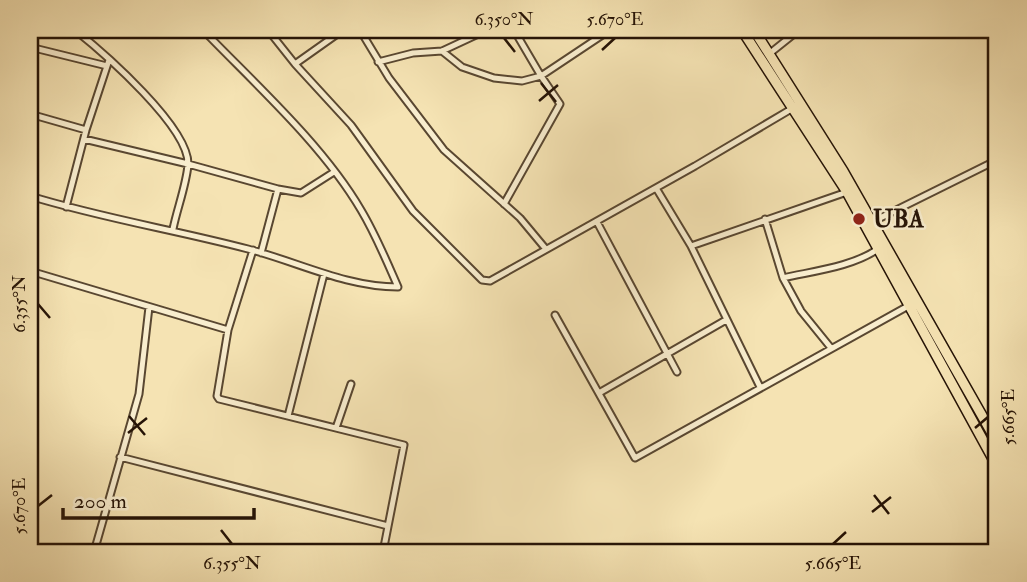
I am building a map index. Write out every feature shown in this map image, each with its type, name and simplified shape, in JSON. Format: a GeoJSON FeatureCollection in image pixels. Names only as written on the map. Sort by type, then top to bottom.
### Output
{"type":"FeatureCollection","features":[{"type":"Feature","properties":{"kind":"highway"},"geometry":{"type":"LineString","coordinates":[[742,30],[847,192],[878,249],[997,442]]}},
{"type":"Feature","properties":{"kind":"highway"},"geometry":{"type":"LineString","coordinates":[[754,30],[872,222],[997,466]]}},
{"type":"Feature","properties":{"kind":"street"},"geometry":{"type":"LineString","coordinates":[[75,30],[108,63]]}},
{"type":"Feature","properties":{"kind":"street"},"geometry":{"type":"LineString","coordinates":[[30,196],[66,207],[173,229],[253,250],[324,274],[382,287],[398,287],[361,210],[334,172],[203,30]]}},
{"type":"Feature","properties":{"kind":"street"},"geometry":{"type":"LineString","coordinates":[[268,30],[351,125],[413,211],[482,280],[490,281],[545,248],[597,222],[793,108]]}},
{"type":"Feature","properties":{"kind":"street"},"geometry":{"type":"LineString","coordinates":[[295,64],[343,30]]}},
{"type":"Feature","properties":{"kind":"street"},"geometry":{"type":"LineString","coordinates":[[360,30],[378,62],[444,150],[520,218],[545,248]]}},
{"type":"Feature","properties":{"kind":"street"},"geometry":{"type":"LineString","coordinates":[[378,62],[413,53],[442,51],[487,30]]}},
{"type":"Feature","properties":{"kind":"street"},"geometry":{"type":"LineString","coordinates":[[504,204],[560,104],[514,30]]}},
{"type":"Feature","properties":{"kind":"street"},"geometry":{"type":"LineString","coordinates":[[442,51],[462,67],[494,78],[522,81],[541,76],[610,30]]}},
{"type":"Feature","properties":{"kind":"street"},"geometry":{"type":"LineString","coordinates":[[769,54],[799,30]]}},
{"type":"Feature","properties":{"kind":"street"},"geometry":{"type":"LineString","coordinates":[[30,47],[108,63],[121,69],[173,127],[184,146],[188,164],[173,229]]}},
{"type":"Feature","properties":{"kind":"street"},"geometry":{"type":"LineString","coordinates":[[66,207],[86,130],[108,63]]}},
{"type":"Feature","properties":{"kind":"street"},"geometry":{"type":"LineString","coordinates":[[30,114],[86,130]]}},
{"type":"Feature","properties":{"kind":"street"},"geometry":{"type":"LineString","coordinates":[[84,139],[278,189],[301,192],[334,172]]}},
{"type":"Feature","properties":{"kind":"street"},"geometry":{"type":"LineString","coordinates":[[872,222],[997,160]]}},
{"type":"Feature","properties":{"kind":"street"},"geometry":{"type":"LineString","coordinates":[[656,188],[691,246],[760,387]]}},
{"type":"Feature","properties":{"kind":"street"},"geometry":{"type":"LineString","coordinates":[[261,253],[278,189]]}},
{"type":"Feature","properties":{"kind":"street"},"geometry":{"type":"LineString","coordinates":[[691,246],[847,192]]}},
{"type":"Feature","properties":{"kind":"street"},"geometry":{"type":"LineString","coordinates":[[765,219],[782,278],[801,311],[831,348]]}},
{"type":"Feature","properties":{"kind":"street"},"geometry":{"type":"LineString","coordinates":[[597,222],[677,372]]}},
{"type":"Feature","properties":{"kind":"street"},"geometry":{"type":"LineString","coordinates":[[782,278],[839,265],[869,255],[878,249]]}},
{"type":"Feature","properties":{"kind":"street"},"geometry":{"type":"LineString","coordinates":[[253,250],[228,330],[216,396],[404,445],[383,552]]}},
{"type":"Feature","properties":{"kind":"street"},"geometry":{"type":"LineString","coordinates":[[30,271],[228,330]]}},
{"type":"Feature","properties":{"kind":"street"},"geometry":{"type":"LineString","coordinates":[[288,416],[324,274]]}},
{"type":"Feature","properties":{"kind":"street"},"geometry":{"type":"LineString","coordinates":[[555,316],[635,458],[913,304]]}},
{"type":"Feature","properties":{"kind":"street"},"geometry":{"type":"LineString","coordinates":[[94,552],[139,394],[149,307]]}},
{"type":"Feature","properties":{"kind":"street"},"geometry":{"type":"LineString","coordinates":[[599,393],[726,320]]}},
{"type":"Feature","properties":{"kind":"street"},"geometry":{"type":"LineString","coordinates":[[336,428],[351,384]]}},
{"type":"Feature","properties":{"kind":"street"},"geometry":{"type":"LineString","coordinates":[[120,457],[388,526]]}},
{"type":"Feature","properties":{"kind":"street"},"geometry":{"type":"LineString","coordinates":[[178,548],[196,552]]}},
{"type":"Feature","properties":{"kind":"place","name":"UBA"},"geometry":{"type":"Point","coordinates":[859,219]}}]}
